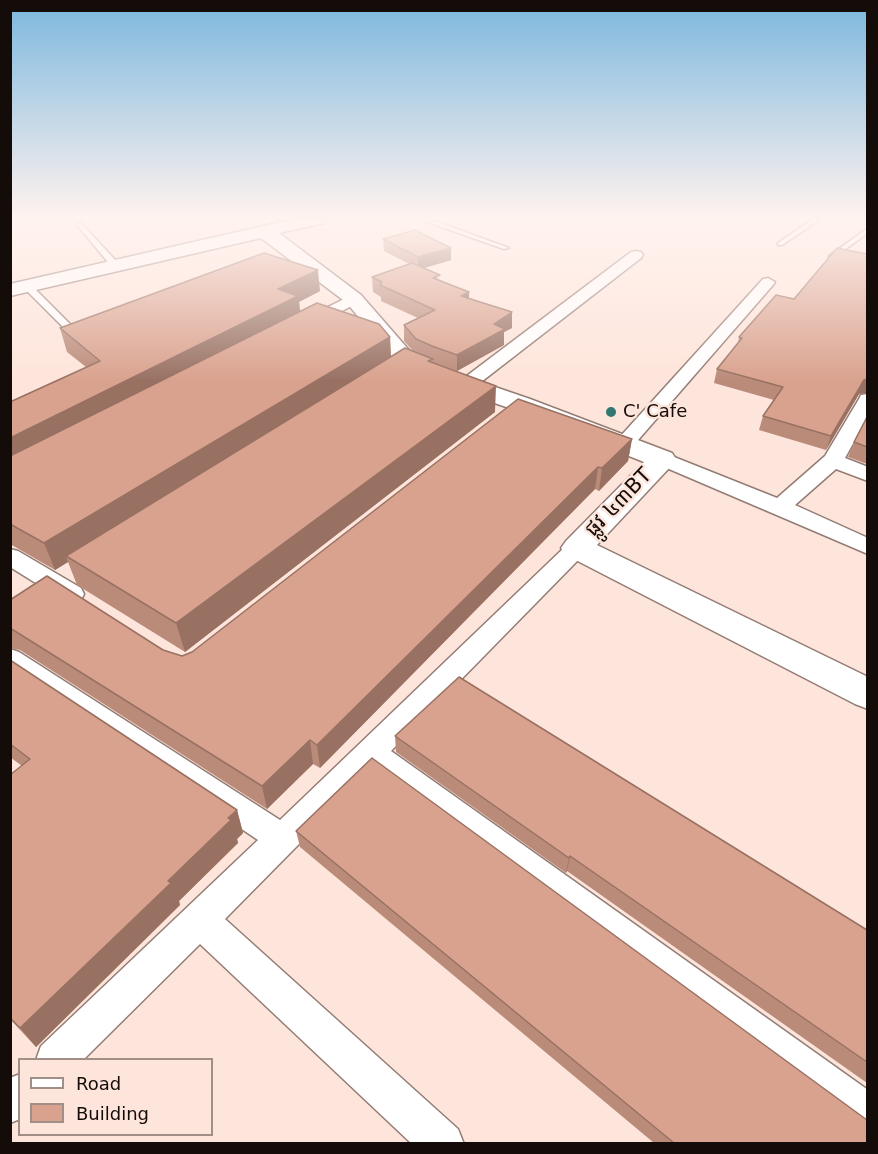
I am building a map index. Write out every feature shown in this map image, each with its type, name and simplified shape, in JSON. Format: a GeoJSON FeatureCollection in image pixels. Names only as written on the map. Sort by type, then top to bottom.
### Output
{"type":"FeatureCollection","features":[{"type":"Feature","properties":{"kind":"street"},"geometry":{"type":"LineString","coordinates":[[19,288],[82,273]]}},
{"type":"Feature","properties":{"kind":"street","name":"ផ្លូវ ៤៣BT"},"geometry":{"type":"LineString","coordinates":[[319,273],[354,299],[397,369],[466,385],[511,412],[625,443],[662,459],[577,548],[762,639],[867,694]]}},
{"type":"Feature","properties":{"kind":"street"},"geometry":{"type":"LineString","coordinates":[[466,385],[613,273]]}},
{"type":"Feature","properties":{"kind":"street"},"geometry":{"type":"LineString","coordinates":[[625,443],[768,282]]}},
{"type":"Feature","properties":{"kind":"street"},"geometry":{"type":"LineString","coordinates":[[291,332],[354,299]]}},
{"type":"Feature","properties":{"kind":"street"},"geometry":{"type":"LineString","coordinates":[[780,507],[833,459],[867,399]]}},
{"type":"Feature","properties":{"kind":"street"},"geometry":{"type":"LineString","coordinates":[[662,459],[780,507],[867,548]]}},
{"type":"Feature","properties":{"kind":"street"},"geometry":{"type":"LineString","coordinates":[[833,459],[867,475]]}},
{"type":"Feature","properties":{"kind":"street"},"geometry":{"type":"LineString","coordinates":[[56,1058],[200,920],[577,548]]}},
{"type":"Feature","properties":{"kind":"street"},"geometry":{"type":"LineString","coordinates":[[10,556],[94,608]]}},
{"type":"Feature","properties":{"kind":"street"},"geometry":{"type":"LineString","coordinates":[[10,659],[281,838]]}},
{"type":"Feature","properties":{"kind":"street"},"geometry":{"type":"LineString","coordinates":[[369,751],[867,1115]]}},
{"type":"Feature","properties":{"kind":"street"},"geometry":{"type":"LineString","coordinates":[[200,920],[443,1143]]}},
{"type":"Feature","properties":{"kind":"lane"},"geometry":{"type":"LineString","coordinates":[[19,288],[67,326]]}},
{"type":"Feature","properties":{"kind":"building"},"geometry":{"type":"Polygon","coordinates":[[[210,273],[312,273],[278,289],[298,296],[10,438],[10,402],[100,361],[60,328],[210,273]]]}},
{"type":"Feature","properties":{"kind":"building"},"geometry":{"type":"Polygon","coordinates":[[[384,273],[435,273],[440,275],[433,278],[469,292],[461,296],[512,312],[494,324],[505,329],[457,355],[416,339],[404,325],[435,310],[380,285],[382,282],[372,277],[384,273]]]}},
{"type":"Feature","properties":{"kind":"building"},"geometry":{"type":"Polygon","coordinates":[[[816,273],[867,273],[867,379],[864,380],[831,436],[763,416],[783,387],[717,369],[742,338],[739,337],[776,295],[794,299],[816,273]]]}},
{"type":"Feature","properties":{"kind":"building"},"geometry":{"type":"Polygon","coordinates":[[[317,303],[379,324],[390,337],[44,543],[10,524],[10,456],[317,303]]]}},
{"type":"Feature","properties":{"kind":"building"},"geometry":{"type":"Polygon","coordinates":[[[405,348],[433,359],[428,361],[496,386],[176,623],[66,556],[405,348]]]}},
{"type":"Feature","properties":{"kind":"building"},"geometry":{"type":"Polygon","coordinates":[[[518,399],[632,439],[602,468],[598,467],[317,745],[310,740],[262,786],[10,628],[10,600],[47,576],[163,650],[182,656],[192,652],[518,399]]]}},
{"type":"Feature","properties":{"kind":"building"},"geometry":{"type":"Polygon","coordinates":[[[867,417],[867,447],[854,442],[867,417]]]}},
{"type":"Feature","properties":{"kind":"building"},"geometry":{"type":"Polygon","coordinates":[[[10,660],[237,810],[228,818],[231,820],[168,881],[171,883],[20,1028],[10,1018],[10,775],[30,759],[10,744],[10,660]]]}},
{"type":"Feature","properties":{"kind":"building"},"geometry":{"type":"Polygon","coordinates":[[[459,677],[867,930],[867,1062],[395,736],[459,677]]]}},
{"type":"Feature","properties":{"kind":"building"},"geometry":{"type":"Polygon","coordinates":[[[372,758],[867,1120],[867,1143],[674,1143],[296,831],[372,758]]]}},
{"type":"Feature","properties":{"kind":"place","name":"C' Cafe"},"geometry":{"type":"Point","coordinates":[611,412]}}]}
